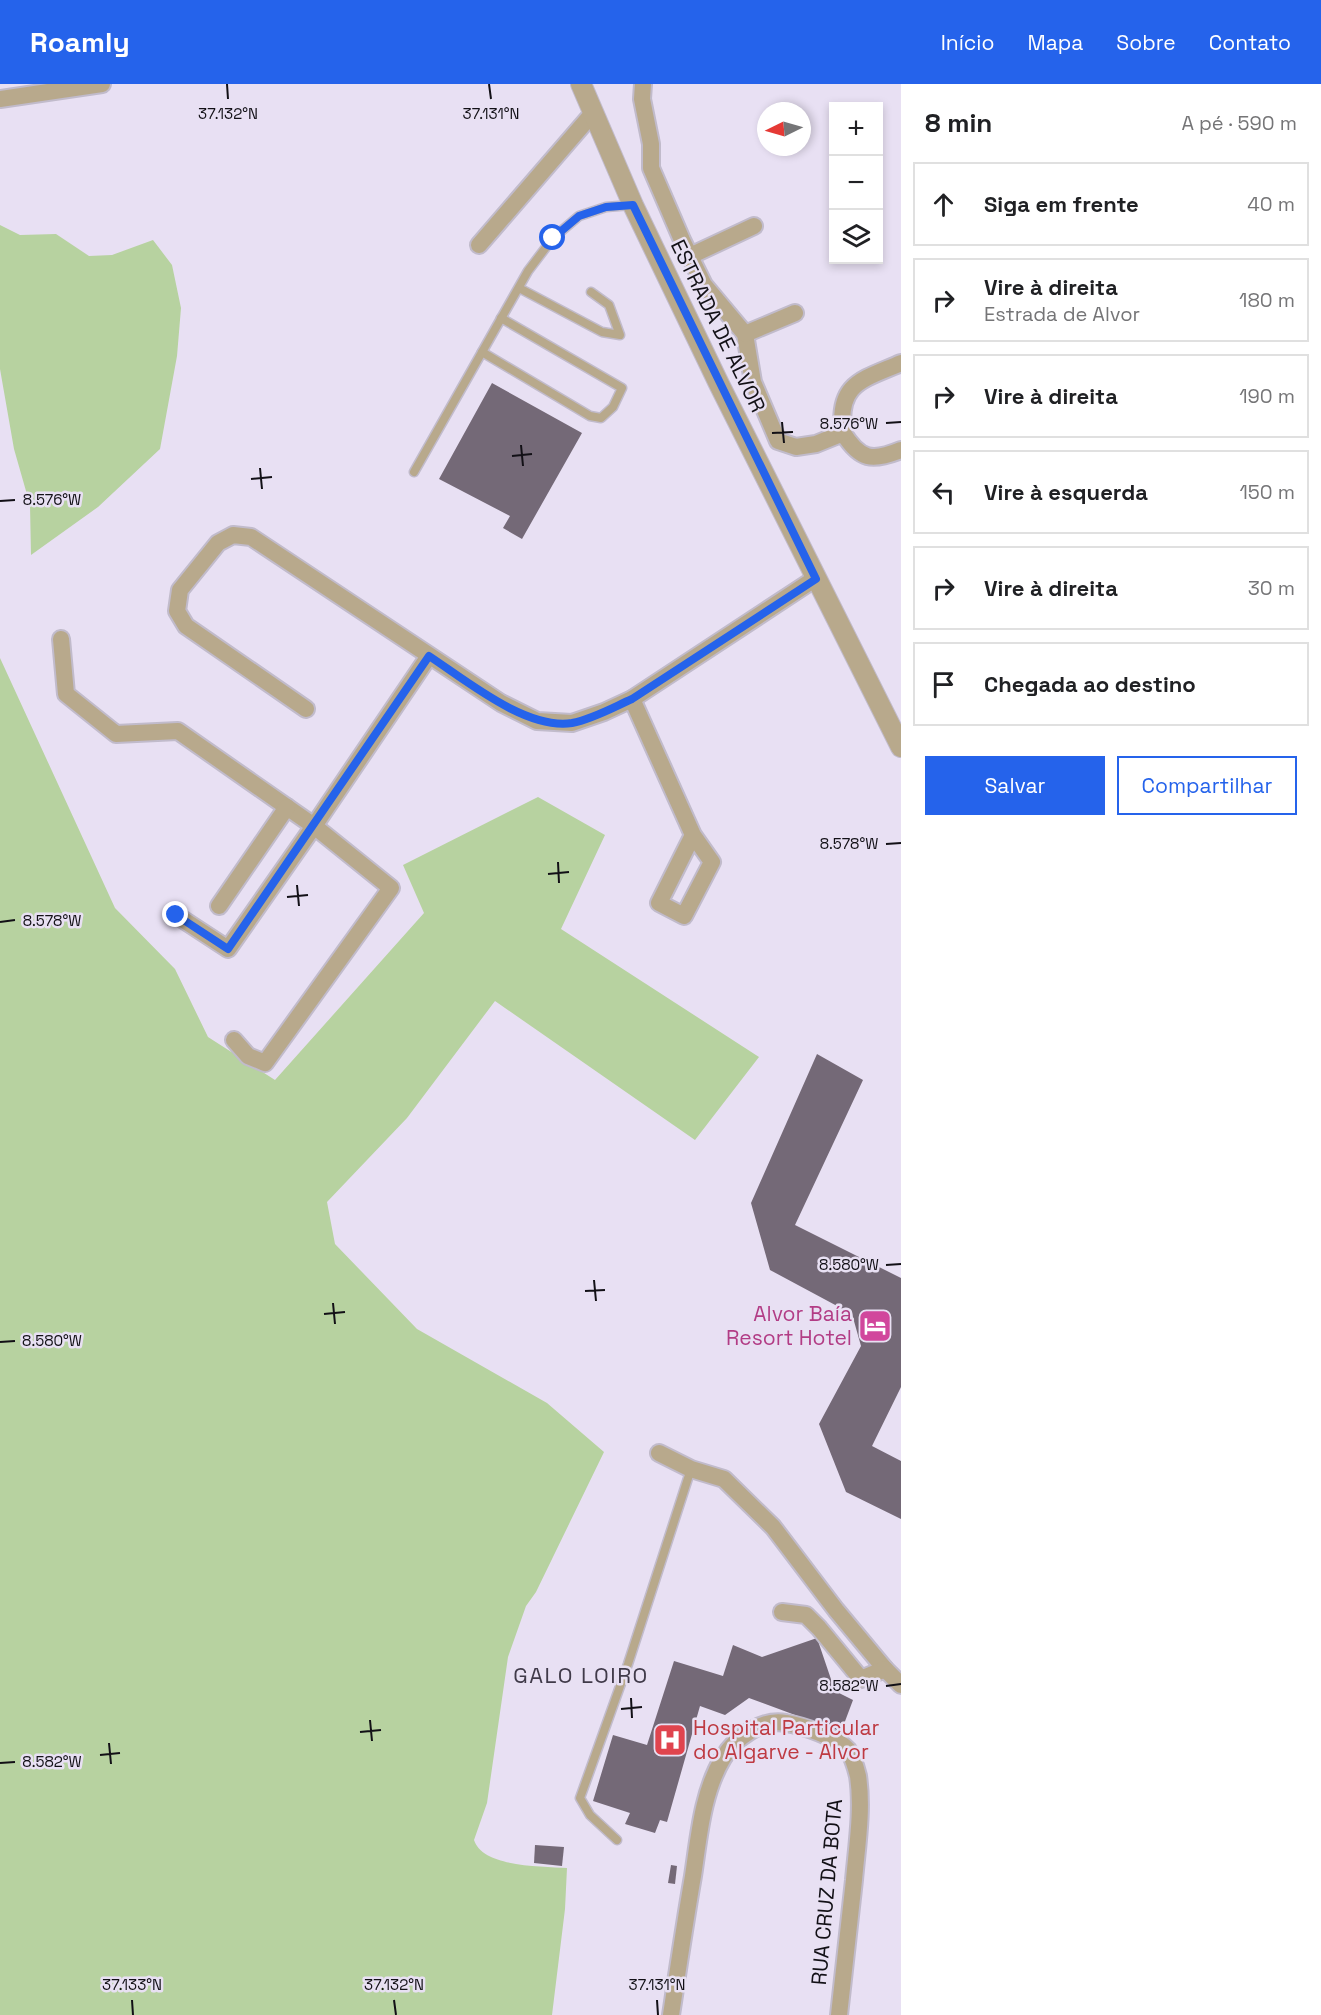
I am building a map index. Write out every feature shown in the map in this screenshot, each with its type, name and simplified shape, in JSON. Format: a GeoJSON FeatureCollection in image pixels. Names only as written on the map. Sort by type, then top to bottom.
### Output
{"type":"FeatureCollection","features":[{"type":"Feature","properties":{"kind":"street"},"geometry":{"type":"LineString","coordinates":[[0,99],[102,84]]}},
{"type":"Feature","properties":{"kind":"street","name":"ESTRADA DE ALVOR"},"geometry":{"type":"LineString","coordinates":[[581,84],[633,205],[901,747]]}},
{"type":"Feature","properties":{"kind":"street"},"geometry":{"type":"LineString","coordinates":[[643,84],[642,99],[651,144],[651,168],[704,285],[745,334],[753,382],[778,441],[796,447],[816,444],[843,433]]}},
{"type":"Feature","properties":{"kind":"street"},"geometry":{"type":"LineString","coordinates":[[479,245],[593,113]]}},
{"type":"Feature","properties":{"kind":"street"},"geometry":{"type":"LineString","coordinates":[[690,256],[754,226]]}},
{"type":"Feature","properties":{"kind":"street"},"geometry":{"type":"LineString","coordinates":[[745,334],[795,313]]}},
{"type":"Feature","properties":{"kind":"street"},"geometry":{"type":"LineString","coordinates":[[901,363],[860,381],[844,399],[841,414],[843,433],[853,449],[869,458],[901,450]]}},
{"type":"Feature","properties":{"kind":"street"},"geometry":{"type":"LineString","coordinates":[[306,709],[186,626],[177,611],[180,590],[218,543],[233,536],[251,537],[501,703],[537,720],[572,723],[632,699],[816,579]]}},
{"type":"Feature","properties":{"kind":"street"},"geometry":{"type":"LineString","coordinates":[[61,639],[66,694],[117,734],[178,732],[314,826],[391,888],[265,1063],[248,1056],[234,1040]]}},
{"type":"Feature","properties":{"kind":"street"},"geometry":{"type":"LineString","coordinates":[[176,915],[228,949],[429,656]]}},
{"type":"Feature","properties":{"kind":"street"},"geometry":{"type":"LineString","coordinates":[[632,699],[693,835]]}},
{"type":"Feature","properties":{"kind":"street"},"geometry":{"type":"LineString","coordinates":[[219,906],[287,807]]}},
{"type":"Feature","properties":{"kind":"street"},"geometry":{"type":"LineString","coordinates":[[659,1453],[691,1469],[724,1479],[773,1527],[836,1610],[901,1685]]}},
{"type":"Feature","properties":{"kind":"street"},"geometry":{"type":"LineString","coordinates":[[782,1612],[806,1614],[861,1679],[885,1669]]}},
{"type":"Feature","properties":{"kind":"street","name":"RUA CRUZ DA BOTA"},"geometry":{"type":"LineString","coordinates":[[671,2015],[702,1814],[712,1780],[734,1743],[750,1731],[766,1724],[783,1722],[800,1726],[834,1740],[848,1750],[858,1776],[858,1838],[839,2015]]}},
{"type":"Feature","properties":{"kind":"lane"},"geometry":{"type":"LineString","coordinates":[[414,472],[528,271],[553,238],[579,216],[606,207],[633,205]]}},
{"type":"Feature","properties":{"kind":"lane"},"geometry":{"type":"LineString","coordinates":[[519,288],[602,332],[620,334],[609,305],[591,292]]}},
{"type":"Feature","properties":{"kind":"lane"},"geometry":{"type":"LineString","coordinates":[[482,352],[590,416],[602,418],[613,407],[622,388],[501,318]]}},
{"type":"Feature","properties":{"kind":"lane"},"geometry":{"type":"LineString","coordinates":[[617,1840],[590,1815],[579,1798],[628,1664],[691,1469]]}},
{"type":"Feature","properties":{"kind":"green space"},"geometry":{"type":"Polygon","coordinates":[[[0,225],[20,235],[56,234],[89,256],[112,255],[153,240],[172,265],[181,308],[177,356],[160,449],[98,507],[31,555],[30,505],[14,449],[0,369],[0,225]]]}},
{"type":"Feature","properties":{"kind":"green space"},"geometry":{"type":"Polygon","coordinates":[[[0,658],[115,908],[175,969],[208,1037],[275,1080],[424,913],[403,865],[538,797],[605,835],[561,929],[759,1057],[695,1140],[495,1001],[407,1118],[327,1202],[335,1244],[417,1329],[547,1403],[604,1452],[536,1592],[526,1606],[508,1657],[487,1803],[474,1840],[489,1856],[501,1861],[529,1866],[567,1868],[565,1909],[552,2015],[0,2015],[0,658]]]}},
{"type":"Feature","properties":{"kind":"building"},"geometry":{"type":"Polygon","coordinates":[[[492,383],[582,433],[522,539],[503,528],[510,516],[439,479],[492,383]]]}},
{"type":"Feature","properties":{"kind":"building"},"geometry":{"type":"Polygon","coordinates":[[[817,1054],[863,1080],[795,1225],[901,1278],[901,1387],[872,1446],[901,1461],[901,1519],[846,1492],[819,1424],[861,1346],[852,1314],[770,1270],[751,1203],[817,1054]]]}},
{"type":"Feature","properties":{"kind":"building","name":"Hospital Particular do Algarve - Alvor"},"geometry":{"type":"Polygon","coordinates":[[[817,1638],[835,1691],[853,1700],[841,1732],[749,1698],[725,1715],[700,1706],[667,1822],[660,1820],[655,1833],[625,1824],[630,1813],[593,1801],[613,1735],[647,1745],[674,1661],[723,1676],[733,1645],[762,1657],[817,1638]]]}},
{"type":"Feature","properties":{"kind":"building"},"geometry":{"type":"Polygon","coordinates":[[[535,1845],[564,1847],[562,1866],[534,1863],[535,1845]]]}},
{"type":"Feature","properties":{"kind":"building"},"geometry":{"type":"Polygon","coordinates":[[[671,1865],[677,1866],[675,1884],[668,1883],[671,1865]]]}},
{"type":"Feature","properties":{"kind":"place","name":"Alvor Baía Resort Hotel"},"geometry":{"type":"Point","coordinates":[875,1326]}},
{"type":"Feature","properties":{"kind":"place","name":"Hospital Particular do Algarve - Alvor"},"geometry":{"type":"Point","coordinates":[670,1740]}},
{"type":"Feature","properties":{"kind":"district","name":"GALO LOIRO"},"geometry":{"type":"Point","coordinates":[581,1675]}},
{"type":"Feature","properties":{"kind":"route"},"geometry":{"type":"LineString","coordinates":[[176,915],[228,949],[429,656],[501,703],[537,720],[572,723],[632,699],[816,579],[633,205],[606,207],[579,216],[553,238]]}}]}
